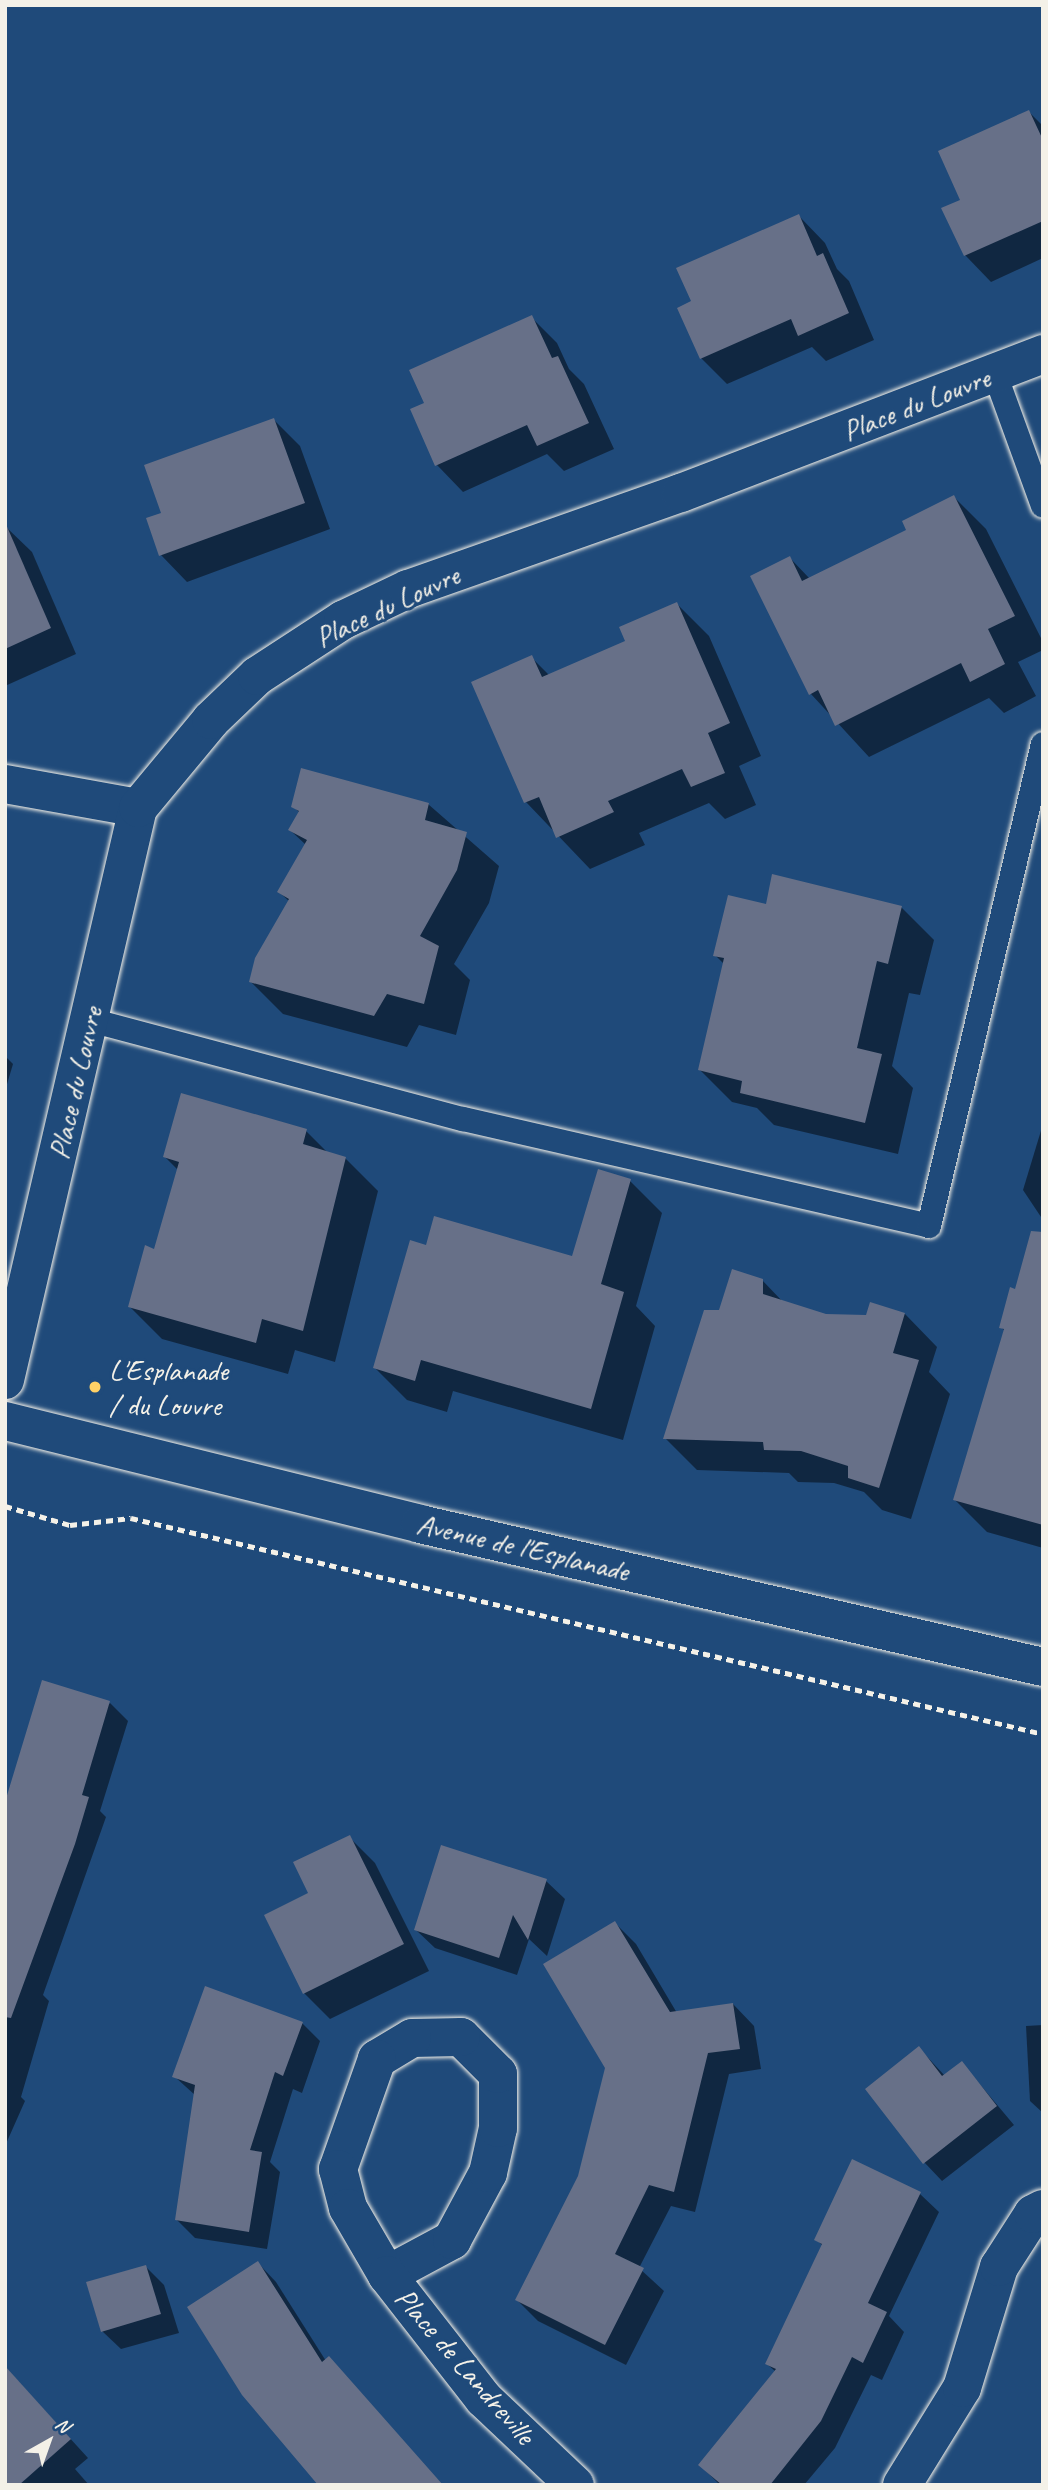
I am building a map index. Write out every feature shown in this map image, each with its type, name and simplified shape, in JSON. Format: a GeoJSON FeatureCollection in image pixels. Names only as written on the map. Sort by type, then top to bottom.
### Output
{"type":"FeatureCollection","features":[{"type":"Feature","properties":{"kind":"street","name":"Place du Louvre"},"geometry":{"type":"LineString","coordinates":[[5,1380],[138,808],[211,720],[257,676],[343,620],[408,589],[1043,354]]}},
{"type":"Feature","properties":{"kind":"street"},"geometry":{"type":"LineString","coordinates":[[5,784],[138,808]]}},
{"type":"Feature","properties":{"kind":"street","name":"Avenue de l'Esplanade"},"geometry":{"type":"LineString","coordinates":[[5,1420],[407,1521],[1043,1667]]}},
{"type":"Feature","properties":{"kind":"street","name":"Place de Landreville"},"geometry":{"type":"LineString","coordinates":[[387,2275],[452,2240],[488,2173],[498,2128],[498,2074],[461,2036],[412,2038],[377,2059],[338,2169],[348,2208],[387,2275],[484,2399],[575,2485]]}},
{"type":"Feature","properties":{"kind":"street"},"geometry":{"type":"LineString","coordinates":[[902,2485],[962,2388],[999,2267],[1033,2214],[1043,2209]]}},
{"type":"Feature","properties":{"kind":"lane"},"geometry":{"type":"LineString","coordinates":[[995,374],[1043,506]]}},
{"type":"Feature","properties":{"kind":"lane"},"geometry":{"type":"LineString","coordinates":[[90,1020],[463,1119],[929,1226],[1043,744]]}},
{"type":"Feature","properties":{"kind":"path","name":"Avenue de l'Esplanade"},"geometry":{"type":"LineString","coordinates":[[5,1506],[70,1525],[131,1518],[1043,1734]]}},
{"type":"Feature","properties":{"kind":"building"},"geometry":{"type":"Polygon","coordinates":[[[1029,110],[1043,140],[1043,221],[964,256],[941,208],[960,200],[938,151],[1029,110]]]}},
{"type":"Feature","properties":{"kind":"building"},"geometry":{"type":"Polygon","coordinates":[[[799,214],[817,256],[823,253],[849,313],[798,336],[791,319],[700,359],[677,308],[691,301],[676,268],[799,214]]]}},
{"type":"Feature","properties":{"kind":"building"},"geometry":{"type":"Polygon","coordinates":[[[532,315],[552,358],[558,356],[589,423],[537,446],[527,425],[435,466],[410,409],[424,403],[409,370],[532,315]]]}},
{"type":"Feature","properties":{"kind":"building"},"geometry":{"type":"Polygon","coordinates":[[[274,418],[305,503],[159,556],[146,518],[161,513],[144,465],[274,418]]]}},
{"type":"Feature","properties":{"kind":"building"},"geometry":{"type":"Polygon","coordinates":[[[954,495],[1015,616],[988,629],[1005,664],[970,682],[961,663],[835,726],[818,690],[809,695],[750,576],[790,556],[802,581],[906,530],[902,521],[954,495]]]}},
{"type":"Feature","properties":{"kind":"building"},"geometry":{"type":"Polygon","coordinates":[[[5,522],[51,628],[5,649],[5,522]]]}},
{"type":"Feature","properties":{"kind":"building"},"geometry":{"type":"Polygon","coordinates":[[[677,602],[730,723],[708,733],[725,773],[691,787],[682,769],[608,801],[614,812],[556,838],[539,797],[524,803],[471,682],[532,655],[542,677],[625,641],[619,627],[677,602]]]}},
{"type":"Feature","properties":{"kind":"building"},"geometry":{"type":"Polygon","coordinates":[[[301,768],[429,803],[425,820],[467,832],[457,870],[420,936],[439,946],[424,1004],[387,994],[374,1016],[249,982],[255,958],[289,899],[277,892],[307,840],[288,830],[299,811],[291,807],[301,768]]]}},
{"type":"Feature","properties":{"kind":"building"},"geometry":{"type":"Polygon","coordinates":[[[772,874],[902,906],[888,964],[877,961],[857,1048],[882,1054],[865,1123],[740,1093],[742,1081],[698,1070],[724,958],[713,956],[728,895],[766,904],[772,874]]]}},
{"type":"Feature","properties":{"kind":"building"},"geometry":{"type":"Polygon","coordinates":[[[181,1093],[307,1129],[303,1144],[346,1157],[303,1331],[262,1319],[256,1343],[128,1307],[145,1245],[154,1249],[179,1162],[163,1157],[181,1093]]]}},
{"type":"Feature","properties":{"kind":"building"},"geometry":{"type":"Polygon","coordinates":[[[598,1169],[631,1179],[601,1284],[624,1292],[591,1409],[421,1360],[415,1381],[373,1368],[410,1240],[426,1245],[434,1216],[572,1256],[598,1169]]]}},
{"type":"Feature","properties":{"kind":"building"},"geometry":{"type":"Polygon","coordinates":[[[1031,1231],[1043,1232],[1043,1525],[953,1500],[1004,1329],[999,1328],[1010,1287],[1015,1289],[1031,1231]]]}},
{"type":"Feature","properties":{"kind":"building"},"geometry":{"type":"Polygon","coordinates":[[[732,1269],[763,1279],[763,1294],[826,1314],[866,1315],[870,1302],[905,1313],[893,1353],[919,1360],[879,1488],[848,1478],[848,1466],[801,1451],[764,1450],[763,1442],[663,1439],[704,1310],[719,1310],[732,1269]]]}},
{"type":"Feature","properties":{"kind":"building"},"geometry":{"type":"Polygon","coordinates":[[[42,1680],[110,1701],[82,1795],[89,1797],[75,1844],[11,2018],[5,2017],[5,1802],[42,1680]]]}},
{"type":"Feature","properties":{"kind":"building"},"geometry":{"type":"Polygon","coordinates":[[[350,1835],[404,1944],[303,1994],[264,1915],[308,1893],[293,1862],[350,1835]]]}},
{"type":"Feature","properties":{"kind":"building"},"geometry":{"type":"Polygon","coordinates":[[[441,1845],[547,1879],[528,1940],[513,1915],[499,1958],[414,1930],[441,1845]]]}},
{"type":"Feature","properties":{"kind":"building"},"geometry":{"type":"Polygon","coordinates":[[[615,1921],[670,2012],[733,2003],[740,2049],[708,2053],[674,2192],[649,2185],[615,2254],[644,2268],[605,2345],[515,2300],[578,2176],[605,2068],[543,1964],[615,1921]]]}},
{"type":"Feature","properties":{"kind":"building"},"geometry":{"type":"Polygon","coordinates":[[[205,1986],[303,2022],[283,2076],[275,2072],[250,2150],[262,2152],[249,2232],[175,2220],[195,2085],[172,2077],[205,1986]]]}},
{"type":"Feature","properties":{"kind":"building"},"geometry":{"type":"Polygon","coordinates":[[[919,2046],[942,2076],[962,2061],[997,2106],[923,2164],[865,2089],[919,2046]]]}},
{"type":"Feature","properties":{"kind":"building"},"geometry":{"type":"Polygon","coordinates":[[[852,2159],[921,2192],[868,2303],[887,2312],[863,2363],[852,2357],[821,2421],[770,2485],[722,2485],[698,2465],[776,2369],[765,2364],[822,2244],[814,2240],[852,2159]]]}},
{"type":"Feature","properties":{"kind":"building"},"geometry":{"type":"Polygon","coordinates":[[[258,2261],[322,2362],[329,2356],[443,2485],[318,2485],[242,2395],[187,2307],[258,2261]]]}},
{"type":"Feature","properties":{"kind":"building"},"geometry":{"type":"Polygon","coordinates":[[[146,2265],[161,2314],[101,2332],[86,2282],[146,2265]]]}},
{"type":"Feature","properties":{"kind":"building"},"geometry":{"type":"Polygon","coordinates":[[[5,2366],[71,2439],[19,2485],[5,2485],[5,2366]]]}},
{"type":"Feature","properties":{"kind":"place","name":"L'Esplanade / du Louvre"},"geometry":{"type":"Point","coordinates":[95,1387]}}]}
